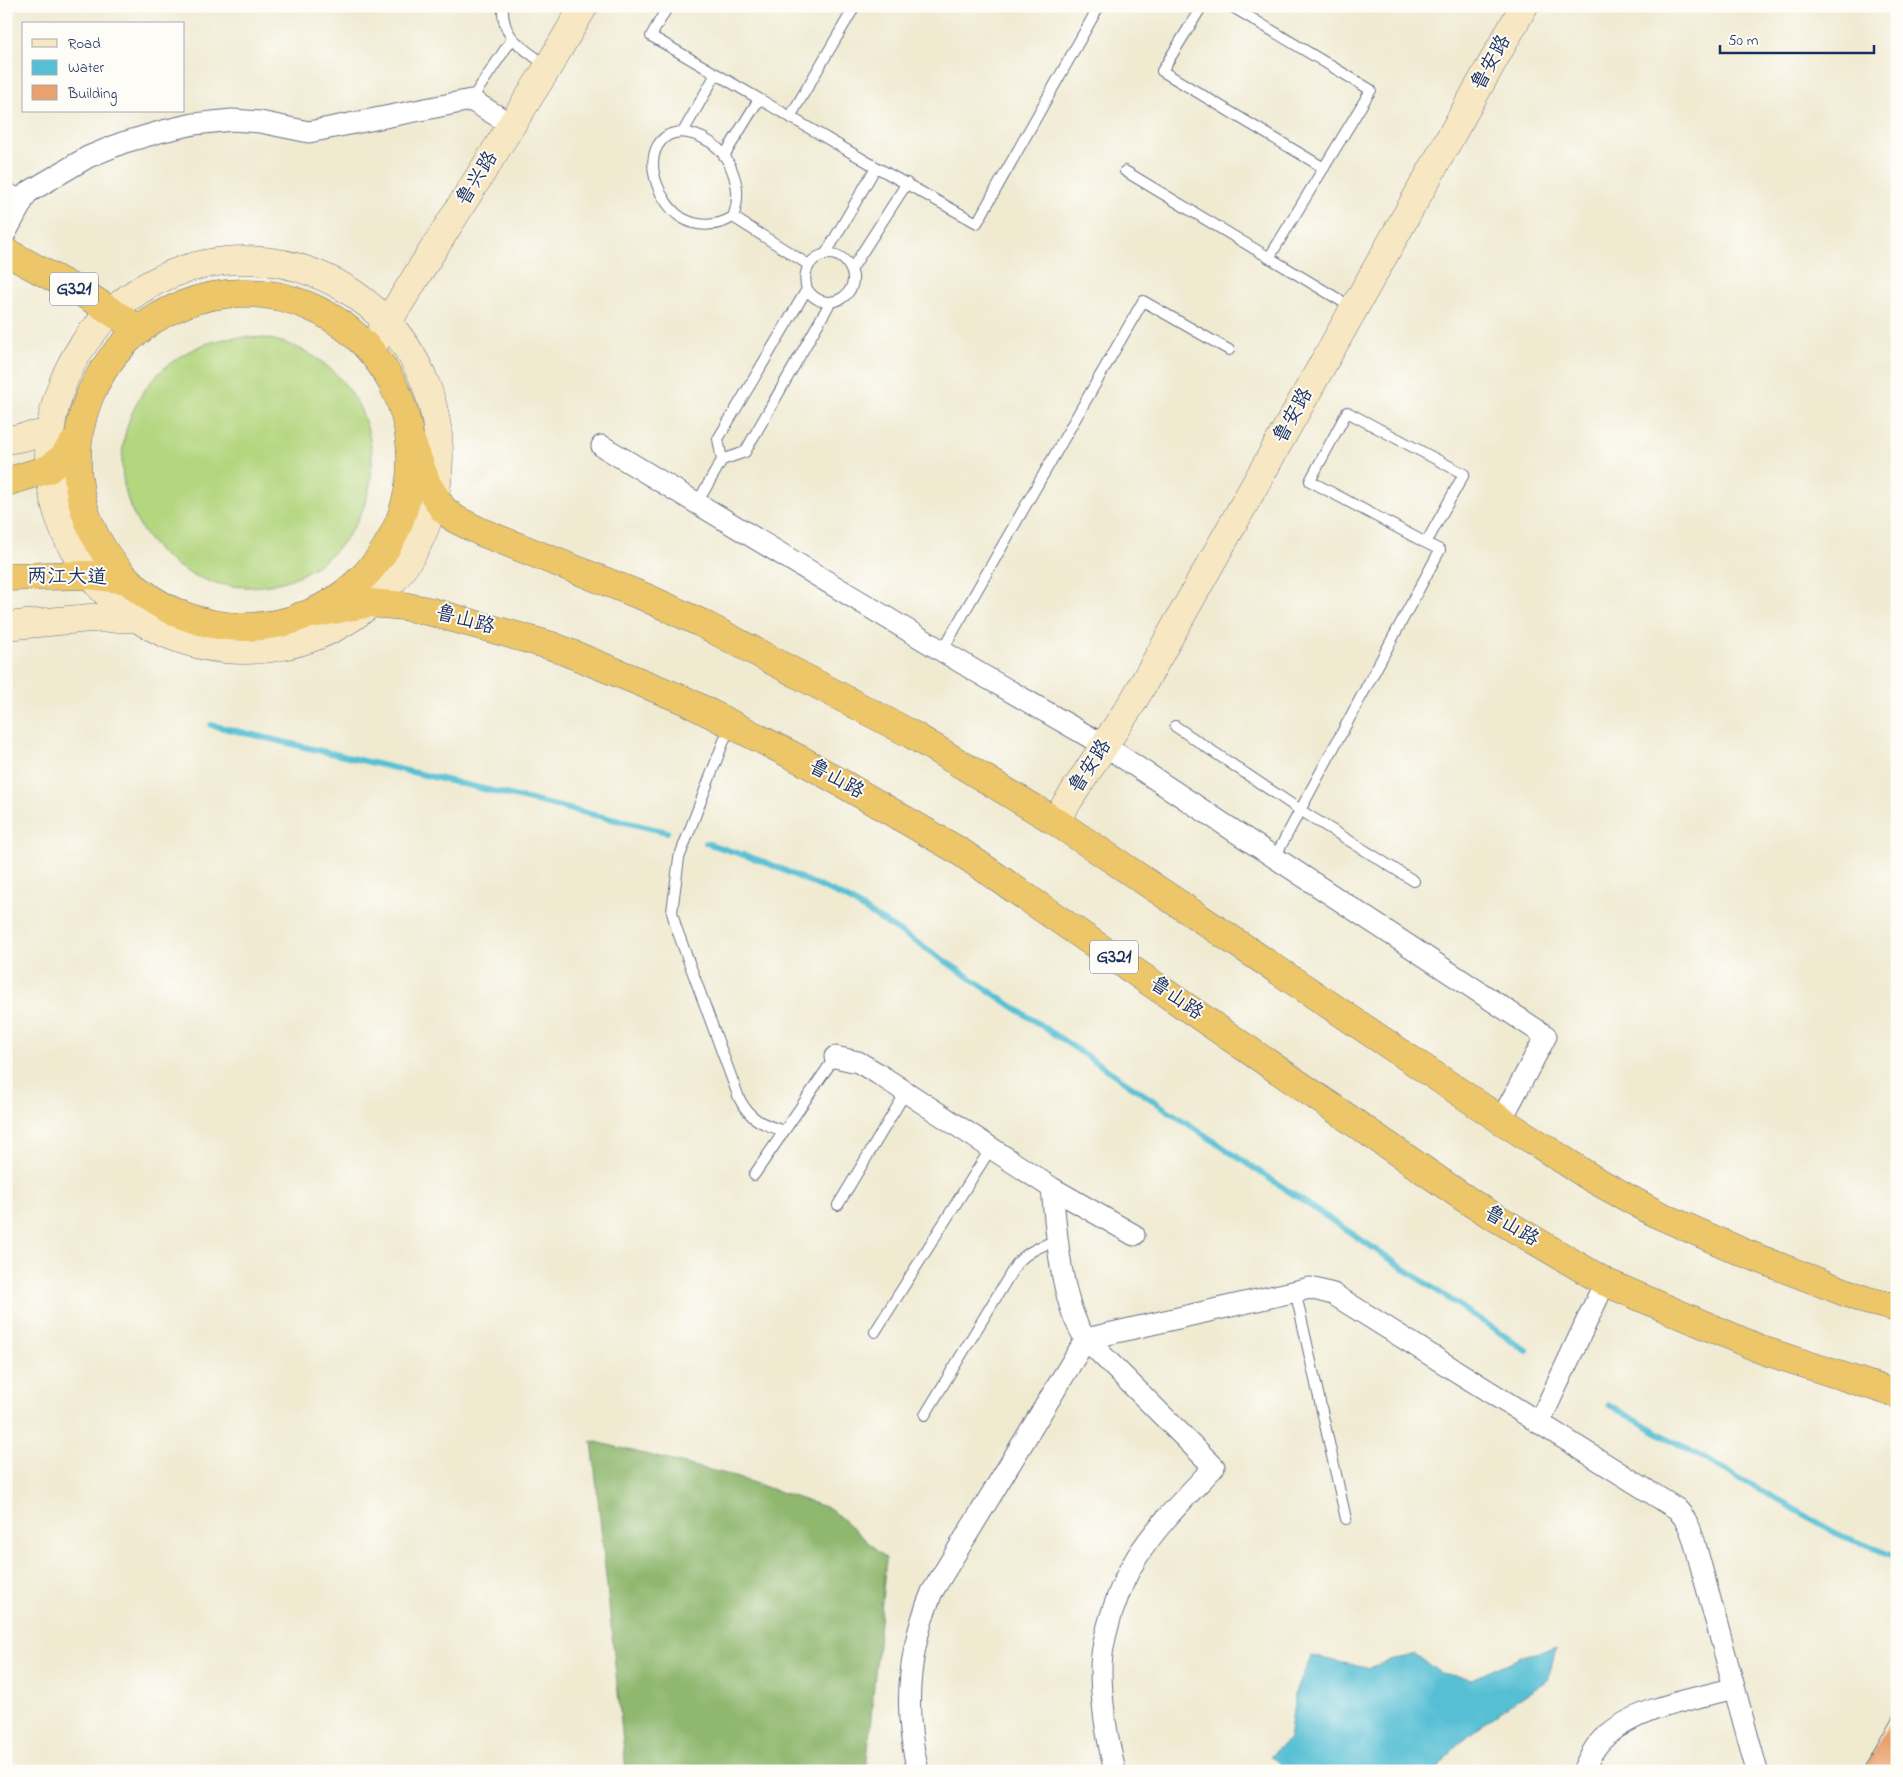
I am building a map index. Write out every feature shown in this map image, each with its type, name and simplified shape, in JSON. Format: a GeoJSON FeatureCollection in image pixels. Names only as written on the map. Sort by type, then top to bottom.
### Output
{"type":"FeatureCollection","features":[{"type":"Feature","properties":{"kind":"highway","name":"G321"},"geometry":{"type":"LineString","coordinates":[[6,252],[89,297],[140,330]]}},
{"type":"Feature","properties":{"kind":"highway"},"geometry":{"type":"LineString","coordinates":[[411,441],[412,469],[408,496],[400,523],[387,547],[370,570],[350,589],[327,604],[301,616],[278,623],[252,626],[208,623],[187,617],[147,596],[128,580],[101,546],[84,507],[77,465],[79,436],[86,406],[99,377],[117,352],[140,330],[167,312],[196,300],[228,294],[259,294],[291,299],[320,311],[347,328],[370,350],[386,370],[398,392],[406,416],[411,441],[427,484],[443,509],[455,519],[482,532],[648,598],[701,623],[911,734],[1055,821],[1501,1120],[1593,1179],[1657,1214],[1751,1256],[1865,1300],[1897,1308]]}},
{"type":"Feature","properties":{"kind":"highway"},"geometry":{"type":"LineString","coordinates":[[6,482],[49,468],[64,456],[79,436]]}},
{"type":"Feature","properties":{"kind":"highway","name":"两江大道"},"geometry":{"type":"LineString","coordinates":[[6,577],[90,574],[128,580]]}},
{"type":"Feature","properties":{"kind":"highway","name":"鲁山路"},"geometry":{"type":"LineString","coordinates":[[301,616],[370,603],[403,606],[432,612],[552,646],[668,693],[805,762],[959,851],[1473,1204],[1606,1282],[1764,1351],[1897,1394]]}},
{"type":"Feature","properties":{"kind":"street","name":"鲁兴路"},"geometry":{"type":"LineString","coordinates":[[370,350],[512,125],[584,6]]}},
{"type":"Feature","properties":{"kind":"street","name":"鲁安路"},"geometry":{"type":"LineString","coordinates":[[1055,821],[1134,700],[1524,6]]}},
{"type":"Feature","properties":{"kind":"street"},"geometry":{"type":"LineString","coordinates":[[6,232],[14,198],[28,193],[88,157],[163,131],[194,124],[232,120],[260,122],[309,132],[471,100],[512,125]]}},
{"type":"Feature","properties":{"kind":"street"},"geometry":{"type":"LineString","coordinates":[[254,260],[288,265],[326,277],[361,298],[388,322],[396,330],[416,360],[432,398],[437,419],[440,454],[435,498],[424,532],[407,564],[384,591],[346,621],[320,635],[291,644],[261,649],[231,649],[202,645],[173,636],[137,618],[110,597],[78,559],[61,524],[55,506],[48,450],[49,433],[56,404],[68,370],[87,339],[111,312],[144,288],[180,270],[220,261],[254,260]]}},
{"type":"Feature","properties":{"kind":"street"},"geometry":{"type":"LineString","coordinates":[[6,440],[49,433]]}},
{"type":"Feature","properties":{"kind":"street"},"geometry":{"type":"LineString","coordinates":[[602,446],[942,651],[1105,746],[1546,1036],[1501,1120]]}},
{"type":"Feature","properties":{"kind":"street"},"geometry":{"type":"LineString","coordinates":[[6,626],[90,618],[137,618]]}},
{"type":"Feature","properties":{"kind":"street"},"geometry":{"type":"LineString","coordinates":[[835,1057],[858,1062],[1052,1188],[1134,1235]]}},
{"type":"Feature","properties":{"kind":"street"},"geometry":{"type":"LineString","coordinates":[[1052,1188],[1061,1265],[1072,1313],[1078,1328],[1086,1339],[1214,1467],[1180,1504],[1138,1556],[1127,1574],[1106,1632],[1100,1667],[1103,1702],[1115,1771]]}},
{"type":"Feature","properties":{"kind":"street"},"geometry":{"type":"LineString","coordinates":[[1539,1423],[1606,1282]]}},
{"type":"Feature","properties":{"kind":"street"},"geometry":{"type":"LineString","coordinates":[[918,1771],[912,1742],[909,1694],[911,1665],[924,1612],[932,1592],[1086,1339],[1310,1288],[1333,1294],[1677,1509],[1684,1516],[1689,1524],[1694,1540],[1756,1771]]}},
{"type":"Feature","properties":{"kind":"street"},"geometry":{"type":"LineString","coordinates":[[1583,1771],[1596,1746],[1606,1736],[1629,1720],[1666,1706],[1734,1688]]}},
{"type":"Feature","properties":{"kind":"lane"},"geometry":{"type":"LineString","coordinates":[[503,6],[504,25],[512,39],[548,67]]}},
{"type":"Feature","properties":{"kind":"lane"},"geometry":{"type":"LineString","coordinates":[[668,6],[651,36],[876,167],[977,223],[1099,6]]}},
{"type":"Feature","properties":{"kind":"lane"},"geometry":{"type":"LineString","coordinates":[[790,117],[855,6]]}},
{"type":"Feature","properties":{"kind":"lane"},"geometry":{"type":"LineString","coordinates":[[1202,6],[1162,71],[1324,168]]}},
{"type":"Feature","properties":{"kind":"lane"},"geometry":{"type":"LineString","coordinates":[[1231,6],[1371,90],[1269,258]]}},
{"type":"Feature","properties":{"kind":"lane"},"geometry":{"type":"LineString","coordinates":[[471,100],[512,39]]}},
{"type":"Feature","properties":{"kind":"lane"},"geometry":{"type":"LineString","coordinates":[[684,132],[716,74]]}},
{"type":"Feature","properties":{"kind":"lane"},"geometry":{"type":"LineString","coordinates":[[724,156],[759,99]]}},
{"type":"Feature","properties":{"kind":"lane"},"geometry":{"type":"LineString","coordinates":[[684,132],[696,135],[704,139],[724,156],[734,175],[737,188],[737,206],[733,217],[725,222],[700,224],[683,219],[676,214],[664,197],[654,174],[654,155],[666,137],[684,132]]}},
{"type":"Feature","properties":{"kind":"lane"},"geometry":{"type":"LineString","coordinates":[[825,255],[876,167]]}},
{"type":"Feature","properties":{"kind":"lane"},"geometry":{"type":"LineString","coordinates":[[1125,171],[1354,309]]}},
{"type":"Feature","properties":{"kind":"lane"},"geometry":{"type":"LineString","coordinates":[[851,270],[907,183]]}},
{"type":"Feature","properties":{"kind":"lane"},"geometry":{"type":"LineString","coordinates":[[733,217],[809,265]]}},
{"type":"Feature","properties":{"kind":"lane"},"geometry":{"type":"LineString","coordinates":[[825,255],[838,256],[848,264],[851,270],[853,276],[851,289],[842,298],[830,303],[816,300],[807,289],[804,277],[809,265],[813,260],[825,255]]}},
{"type":"Feature","properties":{"kind":"lane"},"geometry":{"type":"LineString","coordinates":[[722,460],[718,439],[807,289]]}},
{"type":"Feature","properties":{"kind":"lane"},"geometry":{"type":"LineString","coordinates":[[942,651],[1143,301],[1229,350]]}},
{"type":"Feature","properties":{"kind":"lane"},"geometry":{"type":"LineString","coordinates":[[697,503],[722,460],[745,452],[830,303]]}},
{"type":"Feature","properties":{"kind":"lane"},"geometry":{"type":"LineString","coordinates":[[1275,857],[1440,550],[1426,543],[1310,481],[1347,412],[1464,474],[1426,543]]}},
{"type":"Feature","properties":{"kind":"lane"},"geometry":{"type":"LineString","coordinates":[[730,724],[680,858],[672,912],[745,1110],[760,1122],[784,1131]]}},
{"type":"Feature","properties":{"kind":"lane"},"geometry":{"type":"LineString","coordinates":[[1175,726],[1300,810],[1414,881]]}},
{"type":"Feature","properties":{"kind":"lane"},"geometry":{"type":"LineString","coordinates":[[754,1175],[835,1057]]}},
{"type":"Feature","properties":{"kind":"lane"},"geometry":{"type":"LineString","coordinates":[[838,1205],[906,1092]]}},
{"type":"Feature","properties":{"kind":"lane"},"geometry":{"type":"LineString","coordinates":[[875,1332],[990,1148]]}},
{"type":"Feature","properties":{"kind":"lane"},"geometry":{"type":"LineString","coordinates":[[925,1416],[1017,1263],[1027,1253],[1037,1247],[1058,1240]]}},
{"type":"Feature","properties":{"kind":"lane"},"geometry":{"type":"LineString","coordinates":[[1295,1290],[1346,1519]]}},
{"type":"Feature","properties":{"kind":"green space"},"geometry":{"type":"Polygon","coordinates":[[[247,337],[271,340],[295,347],[316,358],[335,374],[351,393],[362,414],[369,438],[372,462],[369,486],[362,510],[351,531],[335,550],[316,566],[295,577],[271,584],[247,587],[223,584],[199,577],[178,566],[159,550],[143,531],[132,510],[125,486],[122,462],[125,438],[132,414],[143,393],[159,374],[178,358],[199,347],[223,340],[247,337]]]}},
{"type":"Feature","properties":{"kind":"green space"},"geometry":{"type":"Polygon","coordinates":[[[592,1441],[730,1475],[831,1509],[886,1558],[866,1771],[626,1771],[592,1441]]]}},
{"type":"Feature","properties":{"kind":"water"},"geometry":{"type":"Polygon","coordinates":[[[1556,1649],[1547,1681],[1502,1710],[1472,1733],[1446,1757],[1436,1771],[1290,1771],[1270,1756],[1289,1739],[1295,1695],[1311,1656],[1367,1668],[1415,1654],[1440,1673],[1472,1679],[1526,1655],[1556,1649]]]}},
{"type":"Feature","properties":{"kind":"building"},"geometry":{"type":"Polygon","coordinates":[[[1897,1709],[1897,1771],[1862,1771],[1897,1709]]]}},
{"type":"Feature","properties":{"kind":"waterway"},"geometry":{"type":"LineString","coordinates":[[211,725],[667,832]]}},
{"type":"Feature","properties":{"kind":"waterway"},"geometry":{"type":"LineString","coordinates":[[706,843],[765,862],[846,898],[924,947],[1527,1351]]}},
{"type":"Feature","properties":{"kind":"waterway"},"geometry":{"type":"LineString","coordinates":[[1609,1405],[1842,1536],[1897,1557]]}}]}
